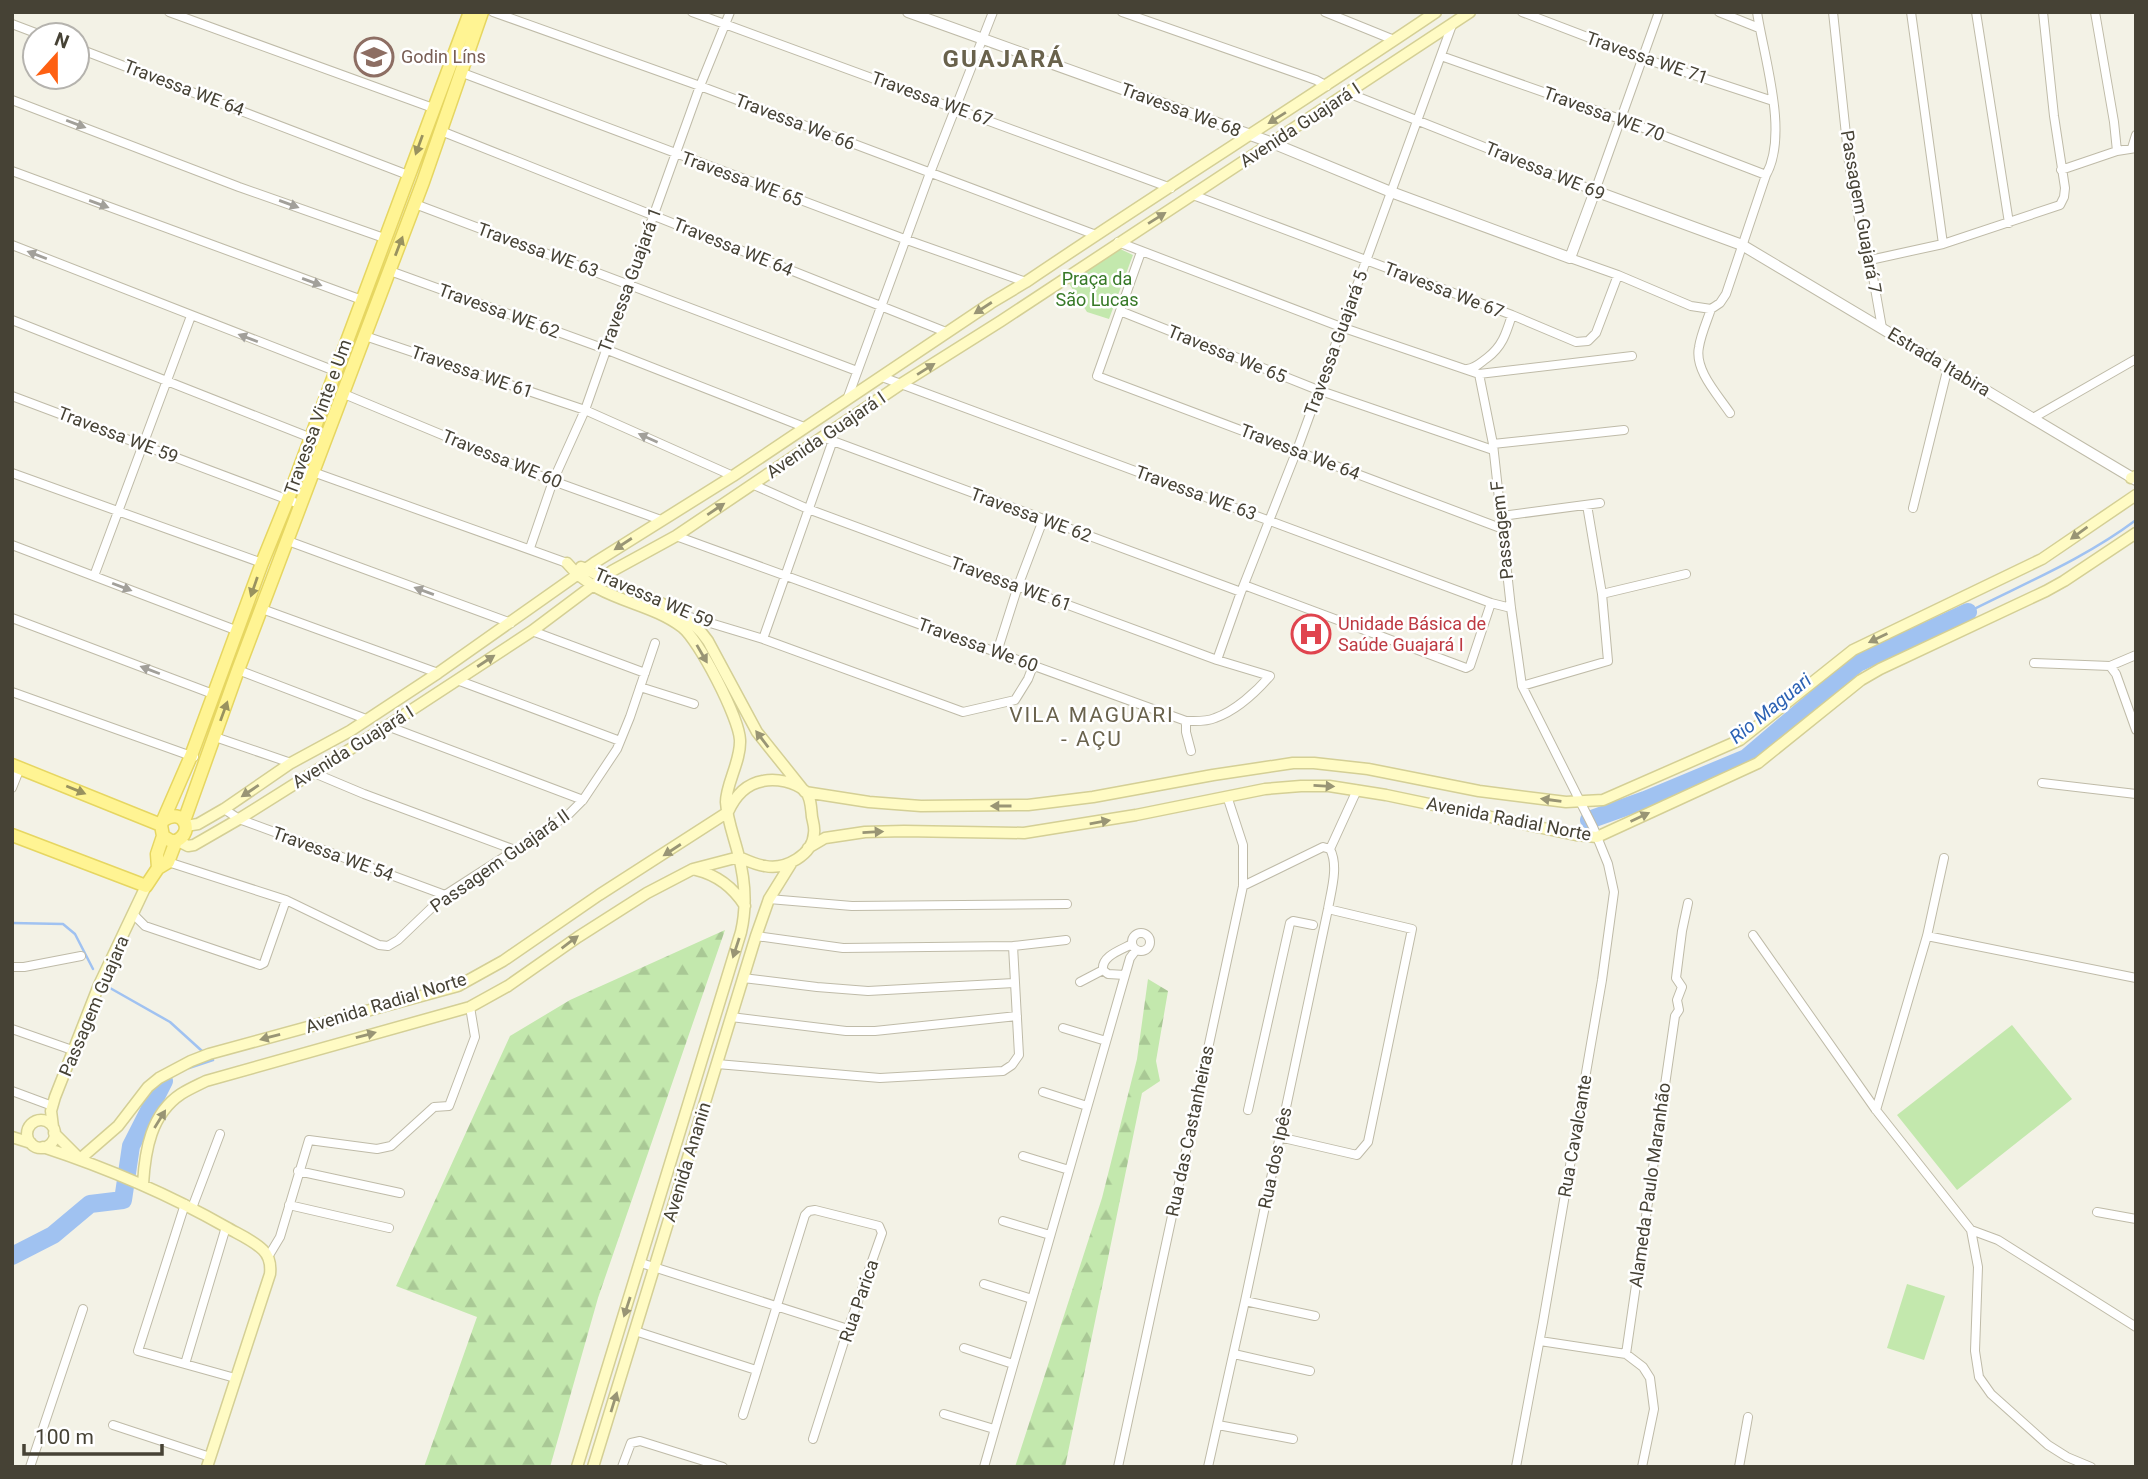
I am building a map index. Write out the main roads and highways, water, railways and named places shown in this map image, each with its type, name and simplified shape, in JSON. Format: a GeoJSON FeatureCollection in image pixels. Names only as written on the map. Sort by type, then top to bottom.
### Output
{"type":"FeatureCollection","features":[{"type":"Feature","properties":{"kind":"main road","name":"Travessa Vinte e Um"},"geometry":{"type":"LineString","coordinates":[[163,865],[156,854],[163,827],[470,12]]}},
{"type":"Feature","properties":{"kind":"main road","name":"Travessa Vinte e Um"},"geometry":{"type":"LineString","coordinates":[[185,824],[239,670],[442,131],[482,12]]}},
{"type":"Feature","properties":{"kind":"main road","name":"Avenida Guajará I"},"geometry":{"type":"LineString","coordinates":[[185,824],[198,824],[291,763],[438,673],[581,572],[733,476],[946,332],[1171,188],[1436,12]]}},
{"type":"Feature","properties":{"kind":"main road","name":"Avenida Guajará I"},"geometry":{"type":"LineString","coordinates":[[177,841],[188,846],[194,845],[314,773],[532,631],[602,578],[676,536],[828,439],[901,384],[1470,12]]}},
{"type":"Feature","properties":{"kind":"main road","name":"Avenida Radial Norte"},"geometry":{"type":"LineString","coordinates":[[808,796],[921,806],[1028,805],[1093,797],[1293,763],[1314,763],[1367,769],[1479,791],[1556,801],[1583,804],[1603,800],[1740,740],[1853,650],[2042,558],[2136,495]]}},
{"type":"Feature","properties":{"kind":"main road","name":"Avenida Radial Norte"},"geometry":{"type":"LineString","coordinates":[[808,848],[825,838],[865,832],[1024,834],[1265,789],[1301,786],[1357,790],[1576,835],[1595,832],[1758,763],[1861,680],[1897,660],[2046,591],[2136,533]]}},
{"type":"Feature","properties":{"kind":"main road"},"geometry":{"type":"LineString","coordinates":[[568,563],[581,572],[591,586],[684,629],[699,649],[736,724],[740,739],[735,771],[726,799],[729,817],[739,854],[767,867],[780,866],[792,862],[808,848],[814,833],[808,796],[784,781],[760,781],[749,786],[740,793],[729,817]]}},
{"type":"Feature","properties":{"kind":"main road","name":"Travessa WE 59"},"geometry":{"type":"LineString","coordinates":[[581,572],[602,578],[687,616],[699,627],[757,732],[808,796]]}},
{"type":"Feature","properties":{"kind":"main road"},"geometry":{"type":"LineString","coordinates":[[16,766],[163,827],[171,841],[183,838],[185,824],[174,816],[163,827]]}},
{"type":"Feature","properties":{"kind":"main road","name":"Avenida Radial Norte"},"geometry":{"type":"LineString","coordinates":[[80,1159],[118,1126],[148,1087],[191,1060],[458,985],[503,961],[599,895],[729,817]]}},
{"type":"Feature","properties":{"kind":"main road"},"geometry":{"type":"LineString","coordinates":[[12,835],[146,886],[177,841]]}},
{"type":"Feature","properties":{"kind":"main road","name":"Avenida Radial Norte"},"geometry":{"type":"LineString","coordinates":[[139,1182],[148,1141],[155,1124],[167,1106],[181,1094],[215,1078],[470,1007],[508,986],[578,936],[647,893],[693,869],[739,854]]}},
{"type":"Feature","properties":{"kind":"main road","name":"Avenida Ananin"},"geometry":{"type":"LineString","coordinates":[[577,1467],[741,932],[745,890],[739,854]]}},
{"type":"Feature","properties":{"kind":"main road","name":"Avenida Ananin"},"geometry":{"type":"LineString","coordinates":[[593,1467],[756,936],[769,899],[792,862]]}},
{"type":"Feature","properties":{"kind":"main road"},"geometry":{"type":"LineString","coordinates":[[693,869],[723,882],[745,906]]}},
{"type":"Feature","properties":{"kind":"main road","name":"Passagem Guajara"},"geometry":{"type":"LineString","coordinates":[[38,1120],[51,1101],[75,1051],[99,985],[146,886]]}},
{"type":"Feature","properties":{"kind":"main road","name":"Passagem Guajara"},"geometry":{"type":"LineString","coordinates":[[51,1101],[54,1130]]}},
{"type":"Feature","properties":{"kind":"main road"},"geometry":{"type":"LineString","coordinates":[[31,1143],[27,1136],[28,1128],[38,1120],[46,1121],[80,1159]]}},
{"type":"Feature","properties":{"kind":"main road"},"geometry":{"type":"LineString","coordinates":[[43,1147],[50,1143],[54,1130]]}},
{"type":"Feature","properties":{"kind":"main road"},"geometry":{"type":"LineString","coordinates":[[12,1137],[139,1182],[257,1245],[268,1257],[270,1274],[209,1462]]}},
{"type":"Feature","properties":{"kind":"waterway"},"geometry":{"type":"LineString","coordinates":[[1968,612],[2075,559],[2136,520]]}},
{"type":"Feature","properties":{"kind":"waterway","name":"Rio Maguari"},"geometry":{"type":"LineString","coordinates":[[1589,820],[1746,758],[1858,663],[1968,612]]}},
{"type":"Feature","properties":{"kind":"waterway"},"geometry":{"type":"LineString","coordinates":[[12,923],[63,924],[75,934],[93,969]]}},
{"type":"Feature","properties":{"kind":"waterway"},"geometry":{"type":"LineString","coordinates":[[110,988],[170,1022],[202,1051]]}},
{"type":"Feature","properties":{"kind":"waterway"},"geometry":{"type":"LineString","coordinates":[[189,1068],[213,1060]]}},
{"type":"Feature","properties":{"kind":"waterway","name":"Rio Maguari"},"geometry":{"type":"LineString","coordinates":[[12,1256],[53,1235],[90,1204],[123,1200],[131,1146],[164,1081]]}},
{"type":"Feature","properties":{"kind":"place","name":"Godin Líns"},"geometry":{"type":"Point","coordinates":[374,57]}},
{"type":"Feature","properties":{"kind":"place","name":"Unidade Básica de Saúde Guajará I"},"geometry":{"type":"Point","coordinates":[1311,634]}},
{"type":"Feature","properties":{"kind":"district","name":"GUAJARÁ"},"geometry":{"type":"Point","coordinates":[1004,59]}},
{"type":"Feature","properties":{"kind":"district","name":"VILA MAGUARI - AÇU"},"geometry":{"type":"Point","coordinates":[1092,727]}},
{"type":"Feature","properties":{"kind":"park label","name":"Praça da São Lucas"},"geometry":{"type":"Point","coordinates":[1097,289]}}]}
